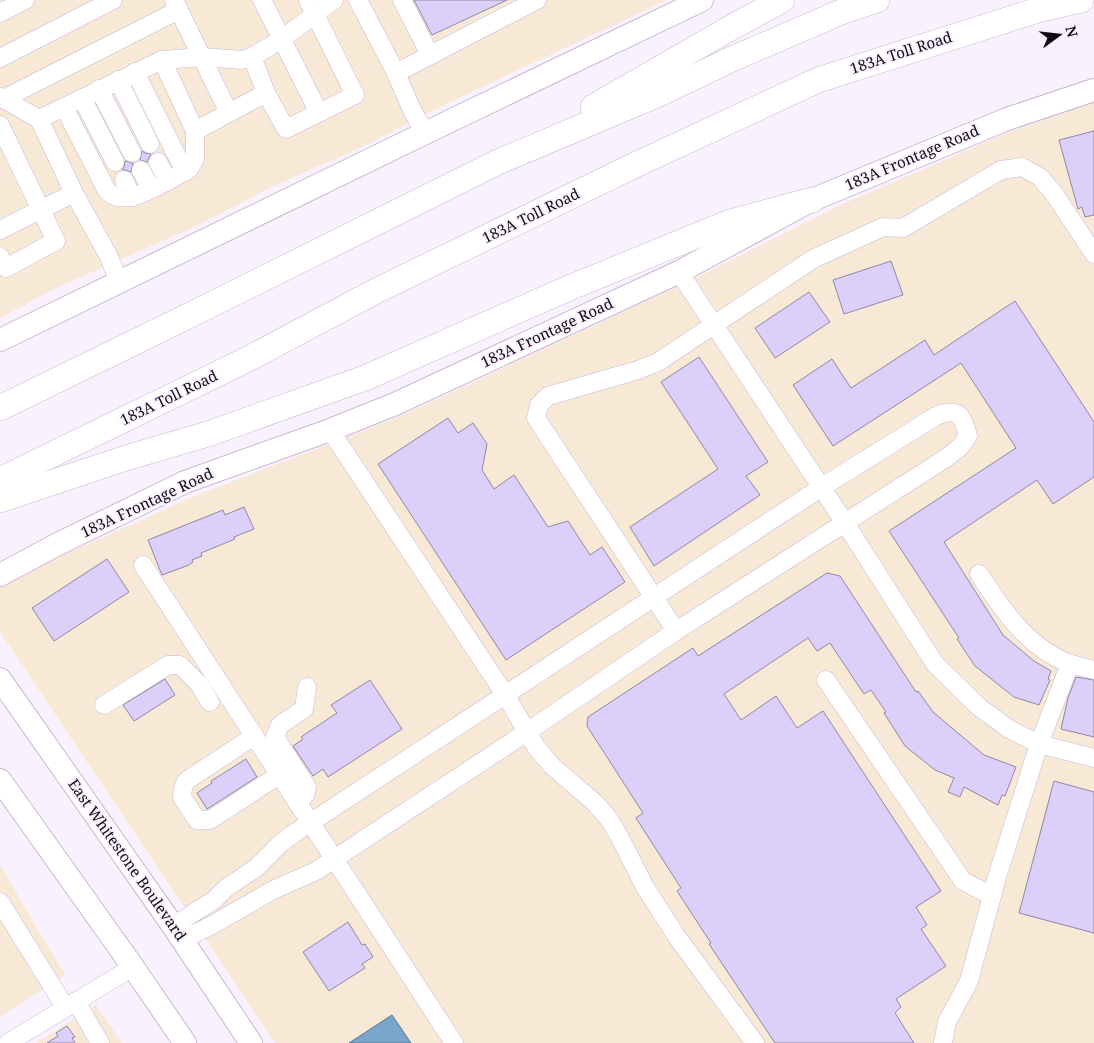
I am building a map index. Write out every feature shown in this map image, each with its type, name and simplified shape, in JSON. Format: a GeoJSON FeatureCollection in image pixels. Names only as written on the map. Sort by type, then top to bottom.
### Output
{"type":"FeatureCollection","features":[{"type":"Feature","properties":{"kind":"highway"},"geometry":{"type":"LineString","coordinates":[[0,408],[498,162],[782,0]]}},
{"type":"Feature","properties":{"kind":"highway"},"geometry":{"type":"LineString","coordinates":[[498,162],[659,94],[732,59],[841,12],[877,0]]}},
{"type":"Feature","properties":{"kind":"highway","name":"183A Toll Road"},"geometry":{"type":"LineString","coordinates":[[13,482],[376,291],[632,166],[818,80],[1040,9],[1081,0]]}},
{"type":"Feature","properties":{"kind":"highway"},"geometry":{"type":"LineString","coordinates":[[0,500],[13,482],[129,457],[208,434],[365,378],[569,288],[730,222],[812,200]]}},
{"type":"Feature","properties":{"kind":"main road"},"geometry":{"type":"LineString","coordinates":[[0,340],[425,132],[702,0]]}},
{"type":"Feature","properties":{"kind":"main road","name":"183A Frontage Road"},"geometry":{"type":"LineString","coordinates":[[0,575],[56,545],[185,482],[330,430],[395,404],[679,272],[812,200],[1006,119],[1094,90]]}},
{"type":"Feature","properties":{"kind":"main road"},"geometry":{"type":"LineString","coordinates":[[0,557],[56,545]]}},
{"type":"Feature","properties":{"kind":"main road","name":"East Whitestone Boulevard"},"geometry":{"type":"LineString","coordinates":[[0,679],[178,933],[251,1043]]}},
{"type":"Feature","properties":{"kind":"main road"},"geometry":{"type":"LineString","coordinates":[[0,780],[133,966],[185,1043]]}},
{"type":"Feature","properties":{"kind":"street"},"geometry":{"type":"LineString","coordinates":[[0,13],[25,0]]}},
{"type":"Feature","properties":{"kind":"street"},"geometry":{"type":"LineString","coordinates":[[0,58],[113,0]]}},
{"type":"Feature","properties":{"kind":"street"},"geometry":{"type":"LineString","coordinates":[[262,0],[319,113]]}},
{"type":"Feature","properties":{"kind":"street"},"geometry":{"type":"LineString","coordinates":[[39,119],[162,60],[202,57],[242,60],[252,57],[281,39],[312,7],[334,0]]}},
{"type":"Feature","properties":{"kind":"street"},"geometry":{"type":"LineString","coordinates":[[358,0],[396,73],[411,108],[425,132]]}},
{"type":"Feature","properties":{"kind":"street"},"geometry":{"type":"LineString","coordinates":[[402,0],[430,56]]}},
{"type":"Feature","properties":{"kind":"street"},"geometry":{"type":"LineString","coordinates":[[396,73],[537,0]]}},
{"type":"Feature","properties":{"kind":"street"},"geometry":{"type":"LineString","coordinates":[[3,102],[177,5],[229,113]]}},
{"type":"Feature","properties":{"kind":"street"},"geometry":{"type":"LineString","coordinates":[[252,57],[266,93],[286,129],[355,95],[312,7]]}},
{"type":"Feature","properties":{"kind":"street"},"geometry":{"type":"LineString","coordinates":[[64,107],[107,191],[115,198],[128,199],[168,181],[189,169],[195,160],[195,131],[162,60]]}},
{"type":"Feature","properties":{"kind":"street"},"geometry":{"type":"LineString","coordinates":[[135,72],[185,172]]}},
{"type":"Feature","properties":{"kind":"street"},"geometry":{"type":"LineString","coordinates":[[118,80],[150,144]]}},
{"type":"Feature","properties":{"kind":"street"},"geometry":{"type":"LineString","coordinates":[[99,89],[132,153]]}},
{"type":"Feature","properties":{"kind":"street"},"geometry":{"type":"LineString","coordinates":[[195,131],[266,93]]}},
{"type":"Feature","properties":{"kind":"street"},"geometry":{"type":"LineString","coordinates":[[82,98],[115,162]]}},
{"type":"Feature","properties":{"kind":"street"},"geometry":{"type":"LineString","coordinates":[[3,102],[39,119],[120,281]]}},
{"type":"Feature","properties":{"kind":"street"},"geometry":{"type":"LineString","coordinates":[[0,125],[56,241],[6,268],[0,257]]}},
{"type":"Feature","properties":{"kind":"street"},"geometry":{"type":"LineString","coordinates":[[158,162],[168,181]]}},
{"type":"Feature","properties":{"kind":"street"},"geometry":{"type":"LineString","coordinates":[[676,631],[536,418],[539,405],[548,396],[638,370],[658,362],[814,259],[883,227],[903,228],[1001,170],[1022,167],[1040,177],[1055,195],[1094,254]]}},
{"type":"Feature","properties":{"kind":"street"},"geometry":{"type":"LineString","coordinates":[[141,170],[150,189]]}},
{"type":"Feature","properties":{"kind":"street"},"geometry":{"type":"LineString","coordinates":[[124,180],[132,197]]}},
{"type":"Feature","properties":{"kind":"street"},"geometry":{"type":"LineString","coordinates":[[0,230],[74,192]]}},
{"type":"Feature","properties":{"kind":"street"},"geometry":{"type":"LineString","coordinates":[[679,272],[845,523],[935,664],[979,707],[1009,729],[1039,744],[1094,758]]}},
{"type":"Feature","properties":{"kind":"street"},"geometry":{"type":"LineString","coordinates":[[948,411],[958,414],[965,423],[968,436],[960,447],[946,458],[676,631],[527,732],[307,876],[274,890],[212,925],[178,933],[226,888],[256,868],[281,842],[822,488],[936,416],[948,411]]}},
{"type":"Feature","properties":{"kind":"street"},"geometry":{"type":"LineString","coordinates":[[330,430],[506,696],[536,747],[552,766],[595,803],[608,819],[619,836],[645,887],[672,930],[755,1043]]}},
{"type":"Feature","properties":{"kind":"street"},"geometry":{"type":"LineString","coordinates":[[144,565],[454,1043]]}},
{"type":"Feature","properties":{"kind":"street"},"geometry":{"type":"LineString","coordinates":[[979,574],[1013,623],[1042,648],[1070,664],[1094,670]]}},
{"type":"Feature","properties":{"kind":"street"},"geometry":{"type":"LineString","coordinates":[[943,1043],[948,1022],[969,981],[992,896],[1039,744],[1070,664]]}},
{"type":"Feature","properties":{"kind":"street"},"geometry":{"type":"LineString","coordinates":[[104,706],[168,665],[180,665],[199,684],[210,702]]}},
{"type":"Feature","properties":{"kind":"street"},"geometry":{"type":"LineString","coordinates":[[826,680],[963,881],[992,896]]}},
{"type":"Feature","properties":{"kind":"street"},"geometry":{"type":"LineString","coordinates":[[297,802],[305,795],[307,787],[275,737],[280,724],[304,709],[307,687]]}},
{"type":"Feature","properties":{"kind":"street"},"geometry":{"type":"LineString","coordinates":[[254,736],[186,781],[182,797],[197,820],[210,820],[279,775]]}},
{"type":"Feature","properties":{"kind":"street"},"geometry":{"type":"LineString","coordinates":[[0,902],[70,1004],[100,1043]]}},
{"type":"Feature","properties":{"kind":"street"},"geometry":{"type":"LineString","coordinates":[[8,1043],[133,966]]}},
{"type":"Feature","properties":{"kind":"shaded area"},"geometry":{"type":"Polygon","coordinates":[[[0,0],[667,0],[446,104],[364,146],[276,185],[190,229],[58,287],[0,318],[0,0]]]}},
{"type":"Feature","properties":{"kind":"shaded area"},"geometry":{"type":"Polygon","coordinates":[[[1094,103],[1094,1043],[275,1043],[0,632],[0,587],[43,564],[190,498],[403,415],[702,275],[834,208],[1009,132],[1094,103]]]}},
{"type":"Feature","properties":{"kind":"shaded area"},"geometry":{"type":"Polygon","coordinates":[[[0,865],[65,975],[0,1017],[0,865]]]}},
{"type":"Feature","properties":{"kind":"shaded area"},"geometry":{"type":"Polygon","coordinates":[[[96,1005],[122,1043],[36,1043],[96,1005]]]}},
{"type":"Feature","properties":{"kind":"water"},"geometry":{"type":"Polygon","coordinates":[[[392,1015],[411,1043],[349,1043],[392,1015]]]}},
{"type":"Feature","properties":{"kind":"building"},"geometry":{"type":"Polygon","coordinates":[[[414,0],[507,0],[432,35],[414,0]]]}},
{"type":"Feature","properties":{"kind":"building"},"geometry":{"type":"Polygon","coordinates":[[[1094,131],[1094,215],[1085,217],[1082,207],[1078,209],[1059,140],[1094,131]]]}},
{"type":"Feature","properties":{"kind":"building"},"geometry":{"type":"Polygon","coordinates":[[[142,151],[151,154],[147,162],[140,160],[142,151]]]}},
{"type":"Feature","properties":{"kind":"building"},"geometry":{"type":"Polygon","coordinates":[[[125,161],[133,163],[131,172],[122,170],[125,161]]]}},
{"type":"Feature","properties":{"kind":"building"},"geometry":{"type":"Polygon","coordinates":[[[891,261],[903,295],[844,314],[833,280],[891,261]]]}},
{"type":"Feature","properties":{"kind":"building"},"geometry":{"type":"Polygon","coordinates":[[[809,292],[830,322],[775,358],[755,328],[809,292]]]}},
{"type":"Feature","properties":{"kind":"building"},"geometry":{"type":"Polygon","coordinates":[[[1015,301],[1094,422],[1094,477],[1053,504],[1037,480],[944,542],[1003,635],[1034,661],[1051,671],[1048,679],[1050,680],[1039,705],[1014,697],[975,666],[957,639],[959,638],[889,531],[1016,448],[961,363],[833,446],[793,385],[832,359],[851,388],[925,340],[934,355],[1015,301]]]}},
{"type":"Feature","properties":{"kind":"building"},"geometry":{"type":"Polygon","coordinates":[[[699,357],[768,462],[746,476],[760,495],[654,566],[630,527],[718,469],[661,382],[699,357]]]}},
{"type":"Feature","properties":{"kind":"building"},"geometry":{"type":"Polygon","coordinates":[[[448,418],[458,433],[473,423],[487,444],[482,470],[494,489],[514,475],[548,527],[568,521],[590,555],[602,547],[625,582],[506,660],[378,464],[448,418]]]}},
{"type":"Feature","properties":{"kind":"building"},"geometry":{"type":"Polygon","coordinates":[[[244,507],[254,529],[201,553],[202,556],[192,560],[193,562],[189,565],[162,575],[148,540],[223,510],[225,515],[244,507]]]}},
{"type":"Feature","properties":{"kind":"building"},"geometry":{"type":"Polygon","coordinates":[[[107,559],[129,592],[54,641],[32,608],[107,559]]]}},
{"type":"Feature","properties":{"kind":"building"},"geometry":{"type":"Polygon","coordinates":[[[827,573],[840,576],[916,692],[918,691],[933,712],[984,755],[1016,767],[1005,796],[1002,795],[998,805],[964,787],[960,797],[948,792],[954,778],[935,770],[905,746],[871,690],[864,694],[830,643],[817,651],[808,638],[724,694],[741,720],[776,696],[797,728],[823,711],[941,891],[916,907],[927,925],[921,929],[946,966],[896,999],[901,1007],[895,1013],[914,1043],[775,1043],[709,944],[711,943],[677,891],[681,888],[636,818],[643,813],[587,726],[588,717],[693,648],[698,656],[827,573]]]}},
{"type":"Feature","properties":{"kind":"building"},"geometry":{"type":"Polygon","coordinates":[[[1076,677],[1094,680],[1094,737],[1061,729],[1068,698],[1076,677]]]}},
{"type":"Feature","properties":{"kind":"building"},"geometry":{"type":"Polygon","coordinates":[[[165,679],[175,695],[134,721],[123,705],[165,679]]]}},
{"type":"Feature","properties":{"kind":"building"},"geometry":{"type":"Polygon","coordinates":[[[370,680],[402,729],[328,777],[323,769],[313,776],[293,746],[303,739],[301,737],[337,713],[331,705],[370,680]]]}},
{"type":"Feature","properties":{"kind":"building"},"geometry":{"type":"Polygon","coordinates":[[[246,759],[257,777],[207,809],[197,793],[212,783],[211,781],[246,759]]]}},
{"type":"Feature","properties":{"kind":"building"},"geometry":{"type":"Polygon","coordinates":[[[1054,781],[1094,792],[1094,933],[1019,913],[1054,781]]]}},
{"type":"Feature","properties":{"kind":"building"},"geometry":{"type":"Polygon","coordinates":[[[348,922],[362,945],[365,944],[373,957],[362,964],[365,968],[329,991],[303,952],[348,922]]]}},
{"type":"Feature","properties":{"kind":"building"},"geometry":{"type":"Polygon","coordinates":[[[67,1026],[75,1037],[72,1038],[75,1043],[47,1043],[58,1036],[56,1033],[67,1026]]]}}]}
